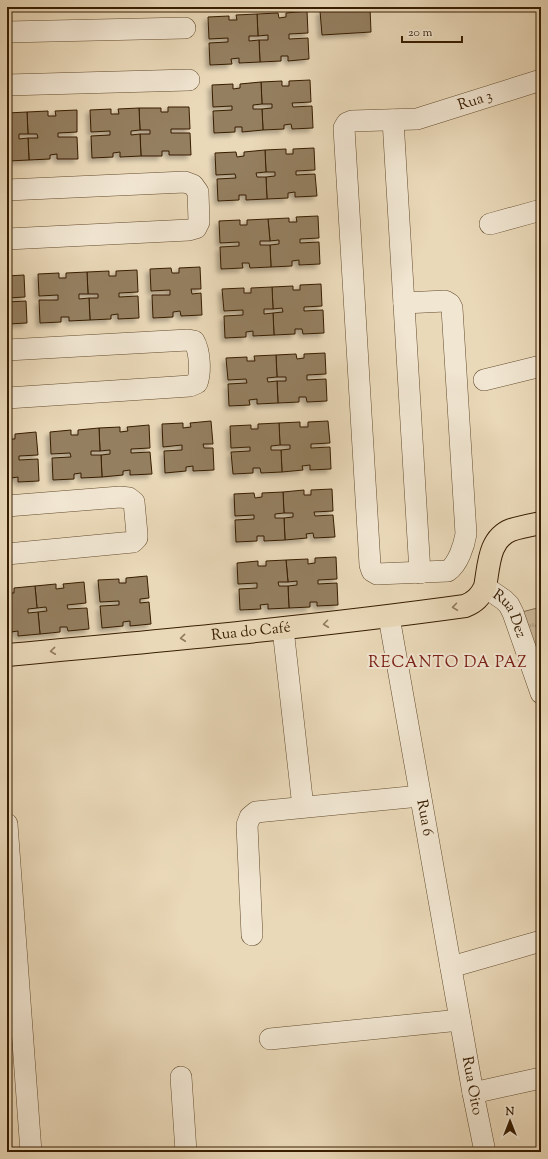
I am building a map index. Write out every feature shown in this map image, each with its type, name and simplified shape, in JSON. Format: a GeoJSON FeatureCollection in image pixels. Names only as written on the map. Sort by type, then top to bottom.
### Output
{"type":"FeatureCollection","features":[{"type":"Feature","properties":{"kind":"main road"},"geometry":{"type":"LineString","coordinates":[[485,587],[493,545],[502,534],[541,522]]}},
{"type":"Feature","properties":{"kind":"main road","name":"Rua do Café"},"geometry":{"type":"LineString","coordinates":[[7,655],[283,629],[389,617],[472,604],[478,599],[485,587]]}},
{"type":"Feature","properties":{"kind":"street"},"geometry":{"type":"LineString","coordinates":[[7,32],[185,28]]}},
{"type":"Feature","properties":{"kind":"street"},"geometry":{"type":"LineString","coordinates":[[7,85],[189,80]]}},
{"type":"Feature","properties":{"kind":"street","name":"Rua 3"},"geometry":{"type":"LineString","coordinates":[[420,573],[377,574],[372,571],[369,549],[344,128],[346,123],[352,121],[400,120],[425,117],[541,80]]}},
{"type":"Feature","properties":{"kind":"street"},"geometry":{"type":"LineString","coordinates":[[400,120],[404,303],[420,573],[442,572],[448,571],[453,567],[465,542],[466,534],[452,308],[450,304],[445,302],[404,303]]}},
{"type":"Feature","properties":{"kind":"street"},"geometry":{"type":"LineString","coordinates":[[7,190],[185,182],[193,185],[198,192],[199,222],[196,228],[188,230],[7,239]]}},
{"type":"Feature","properties":{"kind":"street"},"geometry":{"type":"LineString","coordinates":[[490,224],[541,210]]}},
{"type":"Feature","properties":{"kind":"street"},"geometry":{"type":"LineString","coordinates":[[7,350],[188,340],[194,341],[197,346],[200,376],[197,383],[190,386],[7,398]]}},
{"type":"Feature","properties":{"kind":"street"},"geometry":{"type":"LineString","coordinates":[[484,380],[541,366]]}},
{"type":"Feature","properties":{"kind":"street"},"geometry":{"type":"LineString","coordinates":[[7,506],[120,497],[129,498],[134,502],[137,538],[133,542],[7,554]]}},
{"type":"Feature","properties":{"kind":"street","name":"Rua Dez"},"geometry":{"type":"LineString","coordinates":[[485,587],[509,605],[541,693]]}},
{"type":"Feature","properties":{"kind":"street","name":"Rua 6"},"geometry":{"type":"LineString","coordinates":[[389,617],[460,1020]]}},
{"type":"Feature","properties":{"kind":"street"},"geometry":{"type":"LineString","coordinates":[[283,629],[303,807]]}},
{"type":"Feature","properties":{"kind":"street"},"geometry":{"type":"LineString","coordinates":[[252,935],[247,825],[250,817],[256,812],[420,796]]}},
{"type":"Feature","properties":{"kind":"street"},"geometry":{"type":"LineString","coordinates":[[7,824],[31,1152]]}},
{"type":"Feature","properties":{"kind":"street"},"geometry":{"type":"LineString","coordinates":[[451,967],[541,941]]}},
{"type":"Feature","properties":{"kind":"street"},"geometry":{"type":"LineString","coordinates":[[270,1038],[460,1020]]}},
{"type":"Feature","properties":{"kind":"street","name":"Rua Oito"},"geometry":{"type":"LineString","coordinates":[[460,1020],[485,1152]]}},
{"type":"Feature","properties":{"kind":"street"},"geometry":{"type":"LineString","coordinates":[[181,1077],[186,1152]]}},
{"type":"Feature","properties":{"kind":"street"},"geometry":{"type":"LineString","coordinates":[[473,1093],[541,1078]]}},
{"type":"Feature","properties":{"kind":"green space"},"geometry":{"type":"Polygon","coordinates":[[[7,7],[82,7],[7,11],[7,7]]]}},
{"type":"Feature","properties":{"kind":"green space"},"geometry":{"type":"Polygon","coordinates":[[[541,607],[541,668],[522,612],[541,607]]]}},
{"type":"Feature","properties":{"kind":"building"},"geometry":{"type":"Polygon","coordinates":[[[370,8],[371,32],[322,35],[320,11],[370,8]]]}},
{"type":"Feature","properties":{"kind":"building"},"geometry":{"type":"Polygon","coordinates":[[[307,11],[308,33],[289,34],[289,39],[308,38],[309,59],[288,61],[288,56],[281,56],[281,61],[260,62],[259,40],[268,40],[268,35],[258,36],[257,14],[278,13],[279,18],[286,17],[286,13],[307,11]]]}},
{"type":"Feature","properties":{"kind":"building"},"geometry":{"type":"Polygon","coordinates":[[[257,14],[258,36],[249,36],[249,41],[259,40],[260,62],[239,63],[239,58],[231,59],[232,64],[210,65],[209,43],[228,42],[228,38],[209,39],[208,17],[229,16],[229,20],[237,20],[236,15],[257,14]]]}},
{"type":"Feature","properties":{"kind":"building"},"geometry":{"type":"Polygon","coordinates":[[[310,80],[311,102],[292,103],[293,107],[312,106],[313,128],[292,129],[291,124],[284,125],[284,129],[263,130],[262,109],[272,108],[272,104],[262,104],[261,82],[282,81],[282,86],[289,86],[289,81],[310,80]]]}},
{"type":"Feature","properties":{"kind":"building"},"geometry":{"type":"Polygon","coordinates":[[[261,82],[262,104],[253,105],[253,109],[262,109],[263,130],[242,132],[242,127],[235,127],[235,132],[214,133],[213,111],[232,110],[232,106],[213,107],[212,85],[233,84],[233,89],[240,88],[240,84],[261,82]]]}},
{"type":"Feature","properties":{"kind":"building"},"geometry":{"type":"Polygon","coordinates":[[[168,107],[189,107],[190,129],[171,129],[171,133],[190,133],[191,155],[169,155],[169,151],[162,151],[162,156],[141,156],[140,134],[150,134],[150,130],[140,130],[139,108],[161,108],[161,112],[168,112],[168,107]]]}},
{"type":"Feature","properties":{"kind":"building"},"geometry":{"type":"Polygon","coordinates":[[[139,108],[140,130],[131,131],[131,135],[140,134],[141,156],[120,157],[120,152],[113,153],[113,157],[92,158],[91,136],[110,135],[110,131],[91,132],[90,110],[111,109],[111,114],[119,114],[118,109],[139,108]]]}},
{"type":"Feature","properties":{"kind":"building"},"geometry":{"type":"Polygon","coordinates":[[[77,110],[77,132],[58,133],[58,137],[77,137],[78,159],[57,159],[57,154],[50,155],[50,159],[29,160],[28,138],[38,138],[37,134],[28,134],[27,112],[48,111],[48,116],[56,116],[55,111],[77,110]]]}},
{"type":"Feature","properties":{"kind":"building"},"geometry":{"type":"Polygon","coordinates":[[[27,112],[28,134],[19,134],[19,139],[28,138],[29,160],[8,161],[7,113],[27,112]]]}},
{"type":"Feature","properties":{"kind":"building"},"geometry":{"type":"Polygon","coordinates":[[[314,148],[315,170],[296,171],[296,175],[315,174],[317,196],[295,197],[295,192],[288,193],[288,198],[267,199],[266,177],[275,176],[275,172],[266,172],[265,150],[286,149],[286,154],[293,154],[293,149],[314,148]]]}},
{"type":"Feature","properties":{"kind":"building"},"geometry":{"type":"Polygon","coordinates":[[[265,150],[266,172],[256,173],[257,177],[266,177],[267,199],[246,200],[246,195],[239,195],[239,200],[218,201],[217,179],[236,178],[235,174],[216,175],[215,153],[236,152],[237,157],[244,156],[244,152],[265,150]]]}},
{"type":"Feature","properties":{"kind":"building"},"geometry":{"type":"Polygon","coordinates":[[[318,216],[319,238],[300,239],[300,243],[319,242],[320,264],[299,265],[299,260],[292,261],[292,266],[271,267],[270,245],[279,244],[279,240],[270,241],[268,219],[289,218],[289,222],[297,222],[296,217],[318,216]]]}},
{"type":"Feature","properties":{"kind":"building"},"geometry":{"type":"Polygon","coordinates":[[[268,219],[270,241],[260,241],[260,245],[270,245],[271,267],[250,268],[249,263],[242,263],[243,268],[221,269],[220,247],[239,246],[239,242],[220,243],[219,221],[240,220],[240,225],[247,225],[247,220],[268,219]]]}},
{"type":"Feature","properties":{"kind":"building"},"geometry":{"type":"Polygon","coordinates":[[[200,267],[201,289],[191,289],[192,294],[201,293],[202,315],[181,316],[180,311],[173,312],[173,317],[153,318],[152,295],[170,295],[170,290],[151,291],[150,269],[171,268],[172,273],[179,273],[179,268],[200,267]]]}},
{"type":"Feature","properties":{"kind":"building"},"geometry":{"type":"Polygon","coordinates":[[[137,270],[138,292],[119,293],[119,297],[138,296],[139,318],[118,319],[118,314],[111,315],[111,319],[90,320],[89,298],[98,298],[98,294],[88,294],[87,272],[109,271],[109,276],[116,276],[116,271],[137,270]]]}},
{"type":"Feature","properties":{"kind":"building"},"geometry":{"type":"Polygon","coordinates":[[[87,272],[88,294],[79,294],[79,299],[89,298],[90,320],[69,321],[69,317],[61,317],[61,322],[40,323],[39,300],[58,300],[58,295],[39,296],[38,274],[59,273],[59,278],[66,278],[66,273],[87,272]]]}},
{"type":"Feature","properties":{"kind":"building"},"geometry":{"type":"Polygon","coordinates":[[[24,275],[25,297],[7,298],[7,276],[24,275]]]}},
{"type":"Feature","properties":{"kind":"building"},"geometry":{"type":"Polygon","coordinates":[[[321,284],[322,306],[304,307],[304,311],[323,310],[324,333],[303,334],[302,329],[295,329],[295,334],[274,335],[273,313],[283,312],[282,308],[273,309],[272,287],[293,286],[293,290],[300,290],[300,285],[321,284]]]}},
{"type":"Feature","properties":{"kind":"building"},"geometry":{"type":"Polygon","coordinates":[[[272,287],[273,309],[264,309],[264,314],[273,313],[274,335],[253,336],[253,331],[246,332],[246,337],[225,338],[224,316],[243,315],[243,310],[224,311],[222,289],[244,288],[244,293],[251,293],[251,288],[272,287]]]}},
{"type":"Feature","properties":{"kind":"building"},"geometry":{"type":"Polygon","coordinates":[[[26,301],[27,323],[7,324],[7,302],[26,301]]]}},
{"type":"Feature","properties":{"kind":"building"},"geometry":{"type":"Polygon","coordinates":[[[325,353],[326,374],[307,375],[307,380],[326,379],[327,401],[307,402],[306,397],[299,397],[299,402],[278,403],[277,381],[286,381],[286,377],[277,377],[276,355],[296,354],[297,359],[304,358],[304,354],[325,353]]]}},
{"type":"Feature","properties":{"kind":"building"},"geometry":{"type":"Polygon","coordinates":[[[276,355],[277,377],[267,378],[268,382],[277,381],[278,403],[257,404],[257,399],[249,400],[250,405],[229,406],[228,384],[247,383],[246,379],[228,380],[226,358],[247,357],[247,361],[255,361],[254,356],[276,355]]]}},
{"type":"Feature","properties":{"kind":"building"},"geometry":{"type":"Polygon","coordinates":[[[211,421],[213,444],[203,444],[204,448],[213,448],[214,470],[193,471],[193,466],[186,467],[186,471],[165,473],[164,451],[182,450],[182,445],[163,447],[162,424],[183,423],[183,428],[191,427],[190,423],[211,421]]]}},
{"type":"Feature","properties":{"kind":"building"},"geometry":{"type":"Polygon","coordinates":[[[328,421],[330,443],[311,444],[311,448],[330,447],[331,469],[310,470],[310,465],[302,466],[303,470],[282,472],[281,450],[290,449],[290,445],[280,445],[279,423],[300,422],[300,427],[308,427],[308,422],[328,421]]]}},
{"type":"Feature","properties":{"kind":"building"},"geometry":{"type":"Polygon","coordinates":[[[279,423],[280,445],[271,446],[271,450],[281,450],[282,472],[261,473],[260,468],[253,468],[253,473],[233,474],[231,452],[250,451],[250,447],[231,448],[230,426],[251,425],[251,429],[258,429],[258,424],[279,423]]]}},
{"type":"Feature","properties":{"kind":"building"},"geometry":{"type":"Polygon","coordinates":[[[149,425],[150,448],[131,449],[131,453],[150,452],[152,474],[130,475],[130,470],[123,471],[123,475],[102,477],[101,455],[110,454],[110,450],[100,451],[99,428],[120,427],[120,432],[128,431],[127,427],[149,425]]]}},
{"type":"Feature","properties":{"kind":"building"},"geometry":{"type":"Polygon","coordinates":[[[99,428],[100,451],[91,451],[91,455],[101,455],[102,477],[81,478],[81,473],[74,474],[74,479],[53,480],[52,458],[71,457],[70,453],[51,454],[50,432],[71,430],[71,435],[78,435],[78,430],[99,428]]]}},
{"type":"Feature","properties":{"kind":"building"},"geometry":{"type":"Polygon","coordinates":[[[36,432],[38,455],[19,456],[19,460],[38,459],[39,481],[18,482],[18,477],[11,478],[11,483],[7,483],[7,435],[8,439],[15,439],[15,434],[36,432]]]}},
{"type":"Feature","properties":{"kind":"building"},"geometry":{"type":"Polygon","coordinates":[[[332,489],[333,511],[314,512],[315,516],[333,515],[335,537],[314,538],[313,533],[306,534],[307,538],[285,540],[284,518],[293,517],[293,513],[284,513],[283,492],[304,490],[304,495],[311,495],[311,490],[332,489]]]}},
{"type":"Feature","properties":{"kind":"building"},"geometry":{"type":"Polygon","coordinates":[[[283,492],[284,513],[275,514],[275,518],[284,518],[285,540],[264,541],[264,536],[257,536],[257,541],[236,542],[235,520],[254,519],[254,515],[235,516],[234,494],[254,493],[255,498],[262,497],[262,493],[283,492]]]}},
{"type":"Feature","properties":{"kind":"building"},"geometry":{"type":"Polygon","coordinates":[[[336,557],[337,579],[318,580],[318,584],[337,583],[338,605],[317,606],[317,602],[310,602],[310,607],[289,608],[288,586],[297,585],[297,581],[288,582],[286,560],[308,559],[308,564],[315,563],[315,558],[336,557]]]}},
{"type":"Feature","properties":{"kind":"building"},"geometry":{"type":"Polygon","coordinates":[[[286,560],[288,582],[278,582],[279,586],[288,586],[289,608],[268,609],[268,604],[260,605],[261,609],[240,610],[239,589],[257,588],[257,583],[238,584],[237,563],[258,561],[258,566],[266,566],[266,561],[286,560]]]}},
{"type":"Feature","properties":{"kind":"building"},"geometry":{"type":"Polygon","coordinates":[[[147,576],[149,598],[140,599],[140,603],[149,602],[151,624],[130,626],[130,621],[123,622],[123,626],[102,628],[100,606],[119,605],[119,601],[100,602],[98,580],[119,579],[119,583],[126,583],[126,578],[147,576]]]}},
{"type":"Feature","properties":{"kind":"building"},"geometry":{"type":"Polygon","coordinates":[[[84,582],[86,603],[67,605],[68,609],[87,608],[89,629],[68,631],[67,627],[60,627],[60,632],[40,634],[38,612],[47,611],[46,607],[37,608],[35,586],[56,584],[56,589],[64,588],[63,584],[84,582]]]}},
{"type":"Feature","properties":{"kind":"building"},"geometry":{"type":"Polygon","coordinates":[[[35,586],[37,608],[28,609],[28,613],[38,612],[40,634],[18,636],[18,631],[11,632],[11,637],[7,637],[7,593],[14,593],[14,588],[35,586]]]}},
{"type":"Feature","properties":{"kind":"district","name":"RECANTO DA PAZ"},"geometry":{"type":"Point","coordinates":[448,663]}}]}
